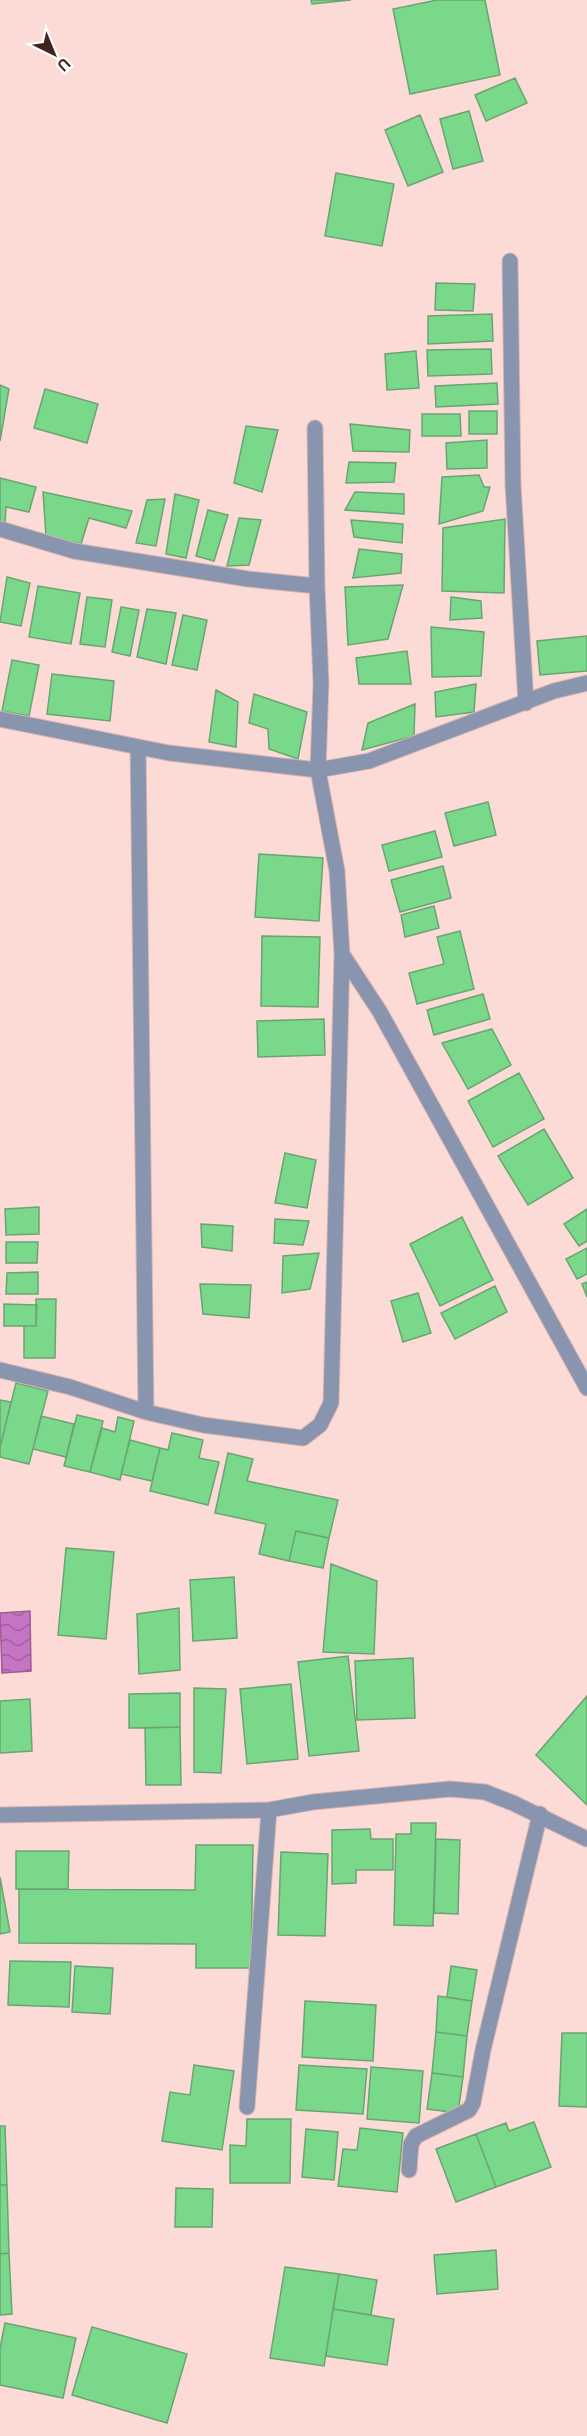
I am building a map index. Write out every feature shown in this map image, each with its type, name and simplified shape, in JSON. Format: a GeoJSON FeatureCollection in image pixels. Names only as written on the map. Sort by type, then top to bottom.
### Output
{"type":"FeatureCollection","features":[{"type":"Feature","properties":{"kind":"street"},"geometry":{"type":"LineString","coordinates":[[510,261],[513,485],[526,703]]}},
{"type":"Feature","properties":{"kind":"street"},"geometry":{"type":"LineString","coordinates":[[0,1370],[70,1387],[146,1412],[203,1425],[303,1438],[320,1425],[330,1403],[342,954],[337,871],[318,770],[321,683],[315,428]]}},
{"type":"Feature","properties":{"kind":"street"},"geometry":{"type":"LineString","coordinates":[[0,529],[74,551],[248,579],[317,586]]}},
{"type":"Feature","properties":{"kind":"street"},"geometry":{"type":"LineString","coordinates":[[0,719],[138,747],[318,770],[369,761],[554,691],[587,683]]}},
{"type":"Feature","properties":{"kind":"street"},"geometry":{"type":"LineString","coordinates":[[138,747],[146,1412]]}},
{"type":"Feature","properties":{"kind":"street"},"geometry":{"type":"LineString","coordinates":[[342,954],[380,1012],[587,1388]]}},
{"type":"Feature","properties":{"kind":"street"},"geometry":{"type":"LineString","coordinates":[[0,1815],[268,1810],[313,1802],[450,1789],[485,1792],[540,1814],[587,1839]]}},
{"type":"Feature","properties":{"kind":"street"},"geometry":{"type":"LineString","coordinates":[[248,2107],[268,1810]]}},
{"type":"Feature","properties":{"kind":"street"},"geometry":{"type":"LineString","coordinates":[[409,2170],[411,2144],[416,2136],[469,2110],[473,2103],[483,2050],[540,1814]]}},
{"type":"Feature","properties":{"kind":"water"},"geometry":{"type":"Polygon","coordinates":[[[30,1611],[31,1671],[2,1673],[0,1613],[30,1611]]]}},
{"type":"Feature","properties":{"kind":"building"},"geometry":{"type":"Polygon","coordinates":[[[311,0],[351,0],[312,4],[311,0]]]}},
{"type":"Feature","properties":{"kind":"building"},"geometry":{"type":"Polygon","coordinates":[[[437,0],[485,0],[500,75],[410,94],[393,9],[437,0]]]}},
{"type":"Feature","properties":{"kind":"building"},"geometry":{"type":"Polygon","coordinates":[[[515,78],[527,103],[486,121],[475,95],[515,78]]]}},
{"type":"Feature","properties":{"kind":"building"},"geometry":{"type":"Polygon","coordinates":[[[469,111],[483,161],[453,169],[440,119],[469,111]]]}},
{"type":"Feature","properties":{"kind":"building"},"geometry":{"type":"Polygon","coordinates":[[[420,115],[443,172],[408,186],[385,130],[420,115]]]}},
{"type":"Feature","properties":{"kind":"building"},"geometry":{"type":"Polygon","coordinates":[[[336,173],[394,184],[382,246],[325,236],[336,173]]]}},
{"type":"Feature","properties":{"kind":"building"},"geometry":{"type":"Polygon","coordinates":[[[436,283],[475,284],[473,311],[435,310],[436,283]]]}},
{"type":"Feature","properties":{"kind":"building"},"geometry":{"type":"Polygon","coordinates":[[[492,314],[493,341],[428,344],[428,316],[492,314]]]}},
{"type":"Feature","properties":{"kind":"building"},"geometry":{"type":"Polygon","coordinates":[[[491,349],[492,374],[428,376],[427,350],[491,349]]]}},
{"type":"Feature","properties":{"kind":"building"},"geometry":{"type":"Polygon","coordinates":[[[416,351],[419,388],[387,390],[385,354],[416,351]]]}},
{"type":"Feature","properties":{"kind":"building"},"geometry":{"type":"Polygon","coordinates":[[[497,383],[498,404],[436,407],[435,386],[497,383]]]}},
{"type":"Feature","properties":{"kind":"building"},"geometry":{"type":"Polygon","coordinates":[[[0,385],[9,389],[0,441],[0,385]]]}},
{"type":"Feature","properties":{"kind":"building"},"geometry":{"type":"Polygon","coordinates":[[[45,389],[98,404],[87,443],[34,428],[45,389]]]}},
{"type":"Feature","properties":{"kind":"building"},"geometry":{"type":"Polygon","coordinates":[[[469,411],[497,411],[497,434],[469,434],[469,411]]]}},
{"type":"Feature","properties":{"kind":"building"},"geometry":{"type":"Polygon","coordinates":[[[422,414],[460,414],[461,436],[422,436],[422,414]]]}},
{"type":"Feature","properties":{"kind":"building"},"geometry":{"type":"Polygon","coordinates":[[[350,424],[410,430],[409,452],[353,451],[350,424]]]}},
{"type":"Feature","properties":{"kind":"building"},"geometry":{"type":"Polygon","coordinates":[[[246,426],[278,430],[262,492],[234,483],[246,426]]]}},
{"type":"Feature","properties":{"kind":"building"},"geometry":{"type":"Polygon","coordinates":[[[487,440],[487,468],[447,469],[446,443],[487,440]]]}},
{"type":"Feature","properties":{"kind":"building"},"geometry":{"type":"Polygon","coordinates":[[[349,462],[396,463],[394,482],[346,483],[349,462]]]}},
{"type":"Feature","properties":{"kind":"building"},"geometry":{"type":"Polygon","coordinates":[[[479,475],[484,487],[490,487],[483,511],[439,524],[442,477],[479,475]]]}},
{"type":"Feature","properties":{"kind":"building"},"geometry":{"type":"Polygon","coordinates":[[[0,478],[36,487],[29,512],[6,507],[5,525],[0,524],[0,478]]]}},
{"type":"Feature","properties":{"kind":"building"},"geometry":{"type":"Polygon","coordinates":[[[43,492],[132,511],[126,528],[89,518],[81,544],[46,536],[43,492]]]}},
{"type":"Feature","properties":{"kind":"building"},"geometry":{"type":"Polygon","coordinates":[[[355,492],[404,494],[404,514],[345,510],[355,492]]]}},
{"type":"Feature","properties":{"kind":"building"},"geometry":{"type":"Polygon","coordinates":[[[175,494],[199,500],[186,558],[166,554],[175,494]]]}},
{"type":"Feature","properties":{"kind":"building"},"geometry":{"type":"Polygon","coordinates":[[[165,499],[156,546],[136,543],[147,500],[165,499]]]}},
{"type":"Feature","properties":{"kind":"building"},"geometry":{"type":"Polygon","coordinates":[[[208,510],[228,515],[214,561],[196,556],[208,510]]]}},
{"type":"Feature","properties":{"kind":"building"},"geometry":{"type":"Polygon","coordinates":[[[239,518],[261,520],[249,565],[227,566],[239,518]]]}},
{"type":"Feature","properties":{"kind":"building"},"geometry":{"type":"Polygon","coordinates":[[[505,519],[504,593],[442,591],[443,528],[505,519]]]}},
{"type":"Feature","properties":{"kind":"building"},"geometry":{"type":"Polygon","coordinates":[[[351,520],[403,524],[402,543],[354,537],[351,520]]]}},
{"type":"Feature","properties":{"kind":"building"},"geometry":{"type":"Polygon","coordinates":[[[359,549],[402,554],[401,573],[353,578],[359,549]]]}},
{"type":"Feature","properties":{"kind":"building"},"geometry":{"type":"Polygon","coordinates":[[[7,577],[30,583],[21,626],[0,622],[7,577]]]}},
{"type":"Feature","properties":{"kind":"building"},"geometry":{"type":"Polygon","coordinates":[[[403,585],[388,639],[348,645],[345,587],[403,585]]]}},
{"type":"Feature","properties":{"kind":"building"},"geometry":{"type":"Polygon","coordinates":[[[38,586],[80,593],[71,644],[29,637],[38,586]]]}},
{"type":"Feature","properties":{"kind":"building"},"geometry":{"type":"Polygon","coordinates":[[[87,597],[112,600],[105,647],[80,644],[87,597]]]}},
{"type":"Feature","properties":{"kind":"building"},"geometry":{"type":"Polygon","coordinates":[[[451,597],[481,601],[482,618],[450,620],[451,597]]]}},
{"type":"Feature","properties":{"kind":"building"},"geometry":{"type":"Polygon","coordinates":[[[121,607],[139,610],[130,656],[112,652],[121,607]]]}},
{"type":"Feature","properties":{"kind":"building"},"geometry":{"type":"Polygon","coordinates":[[[147,609],[176,613],[166,664],[137,657],[147,609]]]}},
{"type":"Feature","properties":{"kind":"building"},"geometry":{"type":"Polygon","coordinates":[[[183,615],[207,620],[197,670],[172,665],[183,615]]]}},
{"type":"Feature","properties":{"kind":"building"},"geometry":{"type":"Polygon","coordinates":[[[431,627],[484,632],[481,676],[432,677],[431,627]]]}},
{"type":"Feature","properties":{"kind":"building"},"geometry":{"type":"Polygon","coordinates":[[[587,636],[587,671],[540,675],[537,641],[587,636]]]}},
{"type":"Feature","properties":{"kind":"building"},"geometry":{"type":"Polygon","coordinates":[[[407,651],[411,684],[359,684],[356,658],[407,651]]]}},
{"type":"Feature","properties":{"kind":"building"},"geometry":{"type":"Polygon","coordinates":[[[12,660],[39,665],[29,716],[2,711],[12,660]]]}},
{"type":"Feature","properties":{"kind":"building"},"geometry":{"type":"Polygon","coordinates":[[[52,674],[114,681],[110,721],[47,714],[52,674]]]}},
{"type":"Feature","properties":{"kind":"building"},"geometry":{"type":"Polygon","coordinates":[[[476,684],[474,712],[436,717],[435,692],[476,684]]]}},
{"type":"Feature","properties":{"kind":"building"},"geometry":{"type":"Polygon","coordinates":[[[216,690],[238,702],[236,747],[209,742],[216,690]]]}},
{"type":"Feature","properties":{"kind":"building"},"geometry":{"type":"Polygon","coordinates":[[[254,694],[307,712],[298,759],[269,749],[268,729],[249,723],[254,694]]]}},
{"type":"Feature","properties":{"kind":"building"},"geometry":{"type":"Polygon","coordinates":[[[415,704],[414,736],[362,750],[368,723],[415,704]]]}},
{"type":"Feature","properties":{"kind":"building"},"geometry":{"type":"Polygon","coordinates":[[[488,802],[496,835],[454,846],[445,813],[488,802]]]}},
{"type":"Feature","properties":{"kind":"building"},"geometry":{"type":"Polygon","coordinates":[[[435,831],[442,857],[389,871],[382,845],[435,831]]]}},
{"type":"Feature","properties":{"kind":"building"},"geometry":{"type":"Polygon","coordinates":[[[259,854],[323,858],[319,921],[255,917],[259,854]]]}},
{"type":"Feature","properties":{"kind":"building"},"geometry":{"type":"Polygon","coordinates":[[[443,866],[451,898],[400,912],[391,880],[443,866]]]}},
{"type":"Feature","properties":{"kind":"building"},"geometry":{"type":"Polygon","coordinates":[[[434,906],[439,928],[405,937],[401,915],[434,906]]]}},
{"type":"Feature","properties":{"kind":"building"},"geometry":{"type":"Polygon","coordinates":[[[460,931],[474,989],[417,1004],[409,973],[444,964],[437,937],[460,931]]]}},
{"type":"Feature","properties":{"kind":"building"},"geometry":{"type":"Polygon","coordinates":[[[262,936],[320,937],[318,1007],[261,1006],[262,936]]]}},
{"type":"Feature","properties":{"kind":"building"},"geometry":{"type":"Polygon","coordinates":[[[483,994],[490,1019],[434,1035],[427,1010],[483,994]]]}},
{"type":"Feature","properties":{"kind":"building"},"geometry":{"type":"Polygon","coordinates":[[[324,1019],[325,1055],[258,1057],[257,1021],[324,1019]]]}},
{"type":"Feature","properties":{"kind":"building"},"geometry":{"type":"Polygon","coordinates":[[[492,1029],[511,1065],[468,1089],[442,1043],[492,1029]]]}},
{"type":"Feature","properties":{"kind":"building"},"geometry":{"type":"Polygon","coordinates":[[[519,1073],[544,1119],[493,1147],[468,1101],[519,1073]]]}},
{"type":"Feature","properties":{"kind":"building"},"geometry":{"type":"Polygon","coordinates":[[[544,1129],[573,1178],[528,1205],[498,1156],[544,1129]]]}},
{"type":"Feature","properties":{"kind":"building"},"geometry":{"type":"Polygon","coordinates":[[[285,1153],[316,1160],[307,1208],[275,1203],[285,1153]]]}},
{"type":"Feature","properties":{"kind":"building"},"geometry":{"type":"Polygon","coordinates":[[[39,1207],[39,1234],[6,1235],[5,1209],[39,1207]]]}},
{"type":"Feature","properties":{"kind":"building"},"geometry":{"type":"Polygon","coordinates":[[[587,1209],[587,1241],[579,1246],[564,1224],[587,1209]]]}},
{"type":"Feature","properties":{"kind":"building"},"geometry":{"type":"Polygon","coordinates":[[[462,1217],[493,1280],[440,1306],[410,1244],[462,1217]]]}},
{"type":"Feature","properties":{"kind":"building"},"geometry":{"type":"Polygon","coordinates":[[[275,1219],[309,1221],[303,1245],[274,1243],[275,1219]]]}},
{"type":"Feature","properties":{"kind":"building"},"geometry":{"type":"Polygon","coordinates":[[[201,1224],[233,1226],[232,1251],[202,1247],[201,1224]]]}},
{"type":"Feature","properties":{"kind":"building"},"geometry":{"type":"Polygon","coordinates":[[[6,1242],[38,1242],[37,1263],[6,1263],[6,1242]]]}},
{"type":"Feature","properties":{"kind":"building"},"geometry":{"type":"Polygon","coordinates":[[[587,1248],[587,1274],[577,1279],[566,1259],[587,1248]]]}},
{"type":"Feature","properties":{"kind":"building"},"geometry":{"type":"Polygon","coordinates":[[[319,1253],[310,1289],[282,1293],[283,1256],[319,1253]]]}},
{"type":"Feature","properties":{"kind":"building"},"geometry":{"type":"Polygon","coordinates":[[[38,1272],[38,1294],[6,1294],[7,1273],[38,1272]]]}},
{"type":"Feature","properties":{"kind":"building"},"geometry":{"type":"Polygon","coordinates":[[[587,1282],[587,1297],[582,1284],[587,1282]]]}},
{"type":"Feature","properties":{"kind":"building"},"geometry":{"type":"Polygon","coordinates":[[[200,1284],[251,1285],[249,1318],[203,1314],[200,1284]]]}},
{"type":"Feature","properties":{"kind":"building"},"geometry":{"type":"Polygon","coordinates":[[[495,1286],[507,1312],[455,1339],[441,1313],[495,1286]]]}},
{"type":"Feature","properties":{"kind":"building"},"geometry":{"type":"Polygon","coordinates":[[[418,1293],[431,1333],[403,1342],[391,1301],[418,1293]]]}},
{"type":"Feature","properties":{"kind":"building"},"geometry":{"type":"Polygon","coordinates":[[[36,1299],[56,1299],[55,1358],[24,1358],[24,1326],[36,1326],[36,1299]]]}},
{"type":"Feature","properties":{"kind":"building"},"geometry":{"type":"Polygon","coordinates":[[[4,1304],[37,1305],[36,1326],[4,1326],[4,1304]]]}},
{"type":"Feature","properties":{"kind":"building"},"geometry":{"type":"Polygon","coordinates":[[[16,1383],[48,1391],[29,1464],[0,1457],[0,1447],[16,1383]]]}},
{"type":"Feature","properties":{"kind":"building"},"geometry":{"type":"Polygon","coordinates":[[[0,1400],[11,1402],[1,1444],[0,1444],[0,1400]]]}},
{"type":"Feature","properties":{"kind":"building"},"geometry":{"type":"Polygon","coordinates":[[[77,1415],[103,1421],[90,1472],[64,1466],[77,1415]]]}},
{"type":"Feature","properties":{"kind":"building"},"geometry":{"type":"Polygon","coordinates":[[[41,1416],[74,1424],[66,1457],[33,1449],[41,1416]]]}},
{"type":"Feature","properties":{"kind":"building"},"geometry":{"type":"Polygon","coordinates":[[[118,1417],[134,1421],[120,1480],[90,1472],[102,1428],[115,1432],[118,1417]]]}},
{"type":"Feature","properties":{"kind":"building"},"geometry":{"type":"Polygon","coordinates":[[[172,1433],[203,1440],[199,1458],[219,1462],[208,1505],[150,1491],[160,1448],[168,1450],[172,1433]]]}},
{"type":"Feature","properties":{"kind":"building"},"geometry":{"type":"Polygon","coordinates":[[[130,1440],[160,1448],[152,1481],[121,1474],[130,1440]]]}},
{"type":"Feature","properties":{"kind":"building"},"geometry":{"type":"Polygon","coordinates":[[[228,1453],[253,1459],[247,1481],[338,1500],[329,1538],[296,1531],[289,1561],[259,1554],[266,1524],[215,1513],[228,1453]]]}},
{"type":"Feature","properties":{"kind":"building"},"geometry":{"type":"Polygon","coordinates":[[[296,1531],[329,1538],[323,1568],[289,1561],[296,1531]]]}},
{"type":"Feature","properties":{"kind":"building"},"geometry":{"type":"Polygon","coordinates":[[[66,1548],[114,1552],[106,1639],[58,1635],[66,1548]]]}},
{"type":"Feature","properties":{"kind":"building"},"geometry":{"type":"Polygon","coordinates":[[[331,1564],[377,1581],[374,1654],[323,1652],[331,1564]]]}},
{"type":"Feature","properties":{"kind":"building"},"geometry":{"type":"Polygon","coordinates":[[[234,1577],[237,1638],[193,1641],[190,1580],[234,1577]]]}},
{"type":"Feature","properties":{"kind":"building"},"geometry":{"type":"Polygon","coordinates":[[[179,1608],[180,1670],[139,1674],[137,1614],[179,1608]]]}},
{"type":"Feature","properties":{"kind":"building"},"geometry":{"type":"Polygon","coordinates":[[[348,1656],[359,1751],[309,1756],[298,1662],[348,1656]]]}},
{"type":"Feature","properties":{"kind":"building"},"geometry":{"type":"Polygon","coordinates":[[[413,1658],[415,1718],[357,1720],[355,1661],[413,1658]]]}},
{"type":"Feature","properties":{"kind":"building"},"geometry":{"type":"Polygon","coordinates":[[[291,1684],[298,1759],[247,1764],[240,1689],[291,1684]]]}},
{"type":"Feature","properties":{"kind":"building"},"geometry":{"type":"Polygon","coordinates":[[[194,1688],[226,1689],[221,1773],[194,1772],[194,1688]]]}},
{"type":"Feature","properties":{"kind":"building"},"geometry":{"type":"Polygon","coordinates":[[[180,1693],[180,1727],[129,1728],[129,1694],[180,1693]]]}},
{"type":"Feature","properties":{"kind":"building"},"geometry":{"type":"Polygon","coordinates":[[[587,1696],[587,1805],[536,1755],[587,1696]]]}},
{"type":"Feature","properties":{"kind":"building"},"geometry":{"type":"Polygon","coordinates":[[[30,1699],[32,1751],[0,1753],[0,1701],[30,1699]]]}},
{"type":"Feature","properties":{"kind":"building"},"geometry":{"type":"Polygon","coordinates":[[[180,1727],[181,1785],[146,1785],[145,1728],[180,1727]]]}},
{"type":"Feature","properties":{"kind":"building"},"geometry":{"type":"Polygon","coordinates":[[[411,1823],[436,1823],[433,1926],[394,1925],[396,1834],[411,1834],[411,1823]]]}},
{"type":"Feature","properties":{"kind":"building"},"geometry":{"type":"Polygon","coordinates":[[[370,1829],[371,1839],[393,1839],[393,1870],[356,1870],[356,1883],[332,1884],[332,1830],[370,1829]]]}},
{"type":"Feature","properties":{"kind":"building"},"geometry":{"type":"Polygon","coordinates":[[[436,1839],[460,1840],[458,1914],[434,1913],[436,1839]]]}},
{"type":"Feature","properties":{"kind":"building"},"geometry":{"type":"Polygon","coordinates":[[[196,1845],[253,1845],[251,1968],[196,1968],[196,1944],[19,1943],[19,1889],[195,1890],[196,1845]]]}},
{"type":"Feature","properties":{"kind":"building"},"geometry":{"type":"Polygon","coordinates":[[[16,1851],[69,1851],[68,1889],[16,1889],[16,1851]]]}},
{"type":"Feature","properties":{"kind":"building"},"geometry":{"type":"Polygon","coordinates":[[[281,1852],[328,1854],[325,1936],[278,1935],[281,1852]]]}},
{"type":"Feature","properties":{"kind":"building"},"geometry":{"type":"Polygon","coordinates":[[[0,1877],[10,1932],[0,1934],[0,1877]]]}},
{"type":"Feature","properties":{"kind":"building"},"geometry":{"type":"Polygon","coordinates":[[[10,1961],[71,1962],[69,2007],[8,2005],[10,1961]]]}},
{"type":"Feature","properties":{"kind":"building"},"geometry":{"type":"Polygon","coordinates":[[[75,1966],[113,1968],[110,2014],[72,2012],[75,1966]]]}},
{"type":"Feature","properties":{"kind":"building"},"geometry":{"type":"Polygon","coordinates":[[[451,1966],[477,1970],[472,2001],[447,1997],[451,1966]]]}},
{"type":"Feature","properties":{"kind":"building"},"geometry":{"type":"Polygon","coordinates":[[[438,1996],[472,2001],[467,2036],[436,2032],[438,1996]]]}},
{"type":"Feature","properties":{"kind":"building"},"geometry":{"type":"Polygon","coordinates":[[[305,2001],[376,2005],[373,2061],[302,2057],[305,2001]]]}},
{"type":"Feature","properties":{"kind":"building"},"geometry":{"type":"Polygon","coordinates":[[[436,2032],[467,2036],[463,2077],[432,2073],[436,2032]]]}},
{"type":"Feature","properties":{"kind":"building"},"geometry":{"type":"Polygon","coordinates":[[[562,2033],[587,2033],[587,2107],[559,2106],[562,2033]]]}},
{"type":"Feature","properties":{"kind":"building"},"geometry":{"type":"Polygon","coordinates":[[[194,2065],[234,2071],[222,2150],[162,2141],[170,2092],[190,2095],[194,2065]]]}},
{"type":"Feature","properties":{"kind":"building"},"geometry":{"type":"Polygon","coordinates":[[[299,2065],[367,2069],[363,2114],[296,2110],[299,2065]]]}},
{"type":"Feature","properties":{"kind":"building"},"geometry":{"type":"Polygon","coordinates":[[[371,2067],[423,2071],[419,2123],[367,2119],[371,2067]]]}},
{"type":"Feature","properties":{"kind":"building"},"geometry":{"type":"Polygon","coordinates":[[[432,2073],[463,2077],[458,2113],[427,2109],[432,2073]]]}},
{"type":"Feature","properties":{"kind":"building"},"geometry":{"type":"Polygon","coordinates":[[[247,2119],[291,2119],[290,2183],[230,2183],[230,2145],[246,2146],[247,2119]]]}},
{"type":"Feature","properties":{"kind":"building"},"geometry":{"type":"Polygon","coordinates":[[[534,2122],[551,2167],[496,2187],[476,2134],[506,2123],[509,2131],[534,2122]]]}},
{"type":"Feature","properties":{"kind":"building"},"geometry":{"type":"Polygon","coordinates":[[[0,2126],[5,2126],[7,2185],[0,2185],[0,2126]]]}},
{"type":"Feature","properties":{"kind":"building"},"geometry":{"type":"Polygon","coordinates":[[[360,2128],[403,2133],[397,2192],[338,2186],[343,2149],[357,2150],[360,2128]]]}},
{"type":"Feature","properties":{"kind":"building"},"geometry":{"type":"Polygon","coordinates":[[[306,2129],[338,2132],[334,2180],[302,2177],[306,2129]]]}},
{"type":"Feature","properties":{"kind":"building"},"geometry":{"type":"Polygon","coordinates":[[[476,2134],[496,2187],[456,2202],[436,2149],[476,2134]]]}},
{"type":"Feature","properties":{"kind":"building"},"geometry":{"type":"Polygon","coordinates":[[[0,2185],[7,2185],[9,2253],[0,2254],[0,2185]]]}},
{"type":"Feature","properties":{"kind":"building"},"geometry":{"type":"Polygon","coordinates":[[[176,2188],[213,2189],[212,2227],[175,2227],[176,2188]]]}},
{"type":"Feature","properties":{"kind":"building"},"geometry":{"type":"Polygon","coordinates":[[[496,2250],[498,2289],[437,2294],[434,2255],[496,2250]]]}},
{"type":"Feature","properties":{"kind":"building"},"geometry":{"type":"Polygon","coordinates":[[[9,2253],[12,2314],[0,2315],[0,2254],[9,2253]]]}},
{"type":"Feature","properties":{"kind":"building"},"geometry":{"type":"Polygon","coordinates":[[[285,2267],[339,2274],[324,2366],[270,2358],[285,2267]]]}},
{"type":"Feature","properties":{"kind":"building"},"geometry":{"type":"Polygon","coordinates":[[[339,2274],[377,2280],[371,2315],[333,2309],[339,2274]]]}},
{"type":"Feature","properties":{"kind":"building"},"geometry":{"type":"Polygon","coordinates":[[[333,2309],[394,2319],[387,2365],[326,2356],[333,2309]]]}},
{"type":"Feature","properties":{"kind":"building"},"geometry":{"type":"Polygon","coordinates":[[[5,2323],[76,2338],[63,2398],[0,2385],[0,2348],[5,2323]]]}},
{"type":"Feature","properties":{"kind":"building"},"geometry":{"type":"Polygon","coordinates":[[[92,2327],[187,2354],[167,2423],[72,2395],[92,2327]]]}}]}
